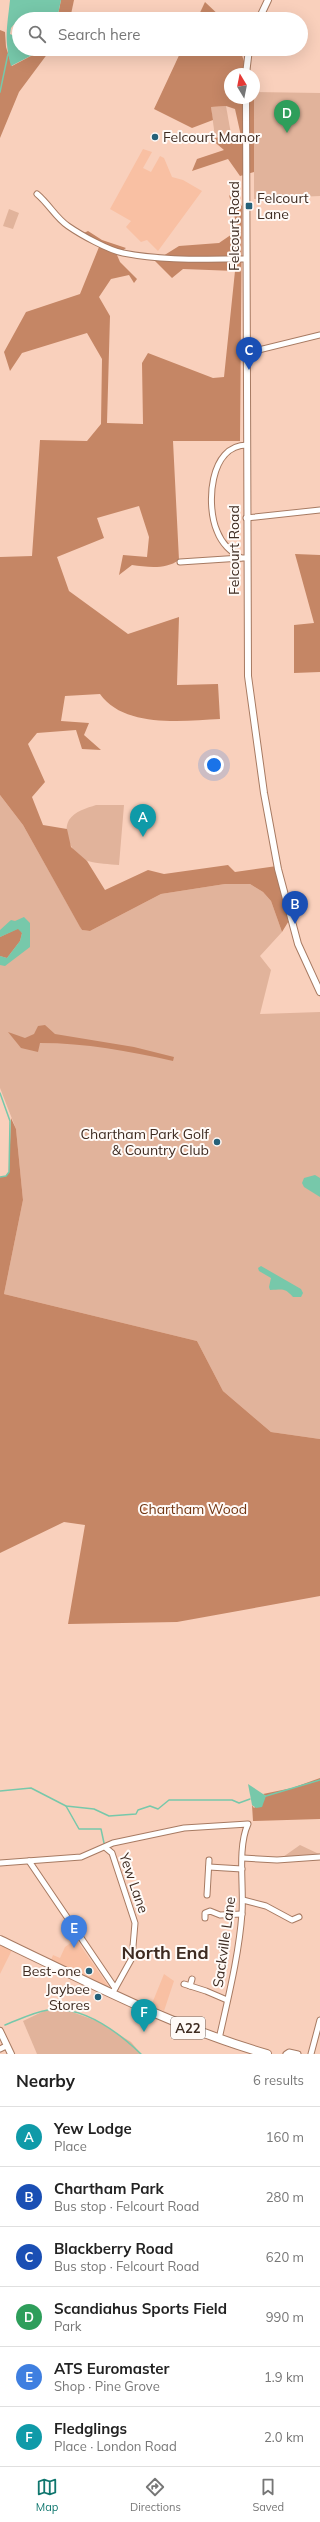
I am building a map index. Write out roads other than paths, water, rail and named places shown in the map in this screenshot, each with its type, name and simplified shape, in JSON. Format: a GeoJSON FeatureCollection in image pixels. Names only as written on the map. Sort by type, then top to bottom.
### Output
{"type":"FeatureCollection","features":[{"type":"Feature","properties":{"kind":"highway","name":"A22"},"geometry":{"type":"LineString","coordinates":[[0,1940],[219,2039],[250,2052],[267,2054]]}},
{"type":"Feature","properties":{"kind":"street"},"geometry":{"type":"LineString","coordinates":[[262,12],[268,0]]}},
{"type":"Feature","properties":{"kind":"street"},"geometry":{"type":"LineString","coordinates":[[247,68],[248,56]]}},
{"type":"Feature","properties":{"kind":"street","name":"Felcourt Road"},"geometry":{"type":"LineString","coordinates":[[246,104],[247,445],[244,558],[248,676],[270,831],[292,925],[305,962],[320,992]]}},
{"type":"Feature","properties":{"kind":"street"},"geometry":{"type":"LineString","coordinates":[[36,194],[50,205],[56,215],[67,226],[122,253],[176,259],[246,259]]}},
{"type":"Feature","properties":{"kind":"street"},"geometry":{"type":"LineString","coordinates":[[246,353],[320,335]]}},
{"type":"Feature","properties":{"kind":"street"},"geometry":{"type":"LineString","coordinates":[[244,558],[228,549],[217,532],[212,516],[210,493],[222,460],[233,449],[247,445]]}},
{"type":"Feature","properties":{"kind":"street"},"geometry":{"type":"LineString","coordinates":[[246,518],[320,510]]}},
{"type":"Feature","properties":{"kind":"street"},"geometry":{"type":"LineString","coordinates":[[180,562],[244,558]]}},
{"type":"Feature","properties":{"kind":"street","name":"Sackville Lane"},"geometry":{"type":"LineString","coordinates":[[106,1848],[113,1843],[184,1828],[248,1824],[245,1830],[242,1869],[243,1900],[237,1954],[219,2039]]}},
{"type":"Feature","properties":{"kind":"street"},"geometry":{"type":"LineString","coordinates":[[0,1863],[81,1857],[106,1848]]}},
{"type":"Feature","properties":{"kind":"street","name":"Yew Lane"},"geometry":{"type":"LineString","coordinates":[[106,1848],[112,1853],[135,1923],[132,1958],[113,1991]]}},
{"type":"Feature","properties":{"kind":"street"},"geometry":{"type":"LineString","coordinates":[[243,1858],[277,1860],[320,1857]]}},
{"type":"Feature","properties":{"kind":"street"},"geometry":{"type":"LineString","coordinates":[[207,1895],[209,1860]]}},
{"type":"Feature","properties":{"kind":"street"},"geometry":{"type":"LineString","coordinates":[[29,1861],[113,1991]]}},
{"type":"Feature","properties":{"kind":"street"},"geometry":{"type":"LineString","coordinates":[[209,1867],[242,1869]]}},
{"type":"Feature","properties":{"kind":"street"},"geometry":{"type":"LineString","coordinates":[[243,1900],[266,1906],[292,1920],[299,1917]]}},
{"type":"Feature","properties":{"kind":"street"},"geometry":{"type":"LineString","coordinates":[[205,1918],[205,1914],[210,1911],[227,1916],[242,1914]]}},
{"type":"Feature","properties":{"kind":"street"},"geometry":{"type":"LineString","coordinates":[[190,1986],[192,1979]]}},
{"type":"Feature","properties":{"kind":"street"},"geometry":{"type":"LineString","coordinates":[[184,1984],[227,2000]]}},
{"type":"Feature","properties":{"kind":"street"},"geometry":{"type":"LineString","coordinates":[[311,2054],[320,2020]]}},
{"type":"Feature","properties":{"kind":"street"},"geometry":{"type":"LineString","coordinates":[[0,2031],[3,2048],[10,2054]]}},
{"type":"Feature","properties":{"kind":"street"},"geometry":{"type":"LineString","coordinates":[[286,2054],[289,2052],[298,2054]]}},
{"type":"Feature","properties":{"kind":"waterway"},"geometry":{"type":"LineString","coordinates":[[0,92],[8,54]]}},
{"type":"Feature","properties":{"kind":"waterway"},"geometry":{"type":"LineString","coordinates":[[0,1093],[10,1121],[9,1172],[6,1176],[0,1177]]}},
{"type":"Feature","properties":{"kind":"waterway"},"geometry":{"type":"LineString","coordinates":[[266,1796],[320,1780]]}},
{"type":"Feature","properties":{"kind":"waterway"},"geometry":{"type":"LineString","coordinates":[[0,1791],[31,1788],[66,1806],[94,1809],[109,1816],[136,1814],[138,1810],[150,1806],[158,1809],[169,1800],[232,1800],[239,1803],[250,1799]]}},
{"type":"Feature","properties":{"kind":"waterway"},"geometry":{"type":"LineString","coordinates":[[66,1806],[79,1829],[101,1829],[104,1843]]}},
{"type":"Feature","properties":{"kind":"waterway"},"geometry":{"type":"LineString","coordinates":[[5,2025],[32,2014],[48,2010],[74,2012],[87,2016],[111,2029],[141,2054]]}},
{"type":"Feature","properties":{"kind":"place","name":"Scandiahus Sports Field"},"geometry":{"type":"Point","coordinates":[287,133]}},
{"type":"Feature","properties":{"kind":"place","name":"Felcourt Manor"},"geometry":{"type":"Point","coordinates":[155,137]}},
{"type":"Feature","properties":{"kind":"place","name":"Felcourt Lane"},"geometry":{"type":"Point","coordinates":[249,206]}},
{"type":"Feature","properties":{"kind":"place","name":"Blackberry Road"},"geometry":{"type":"Point","coordinates":[249,370]}},
{"type":"Feature","properties":{"kind":"place","name":"Yew Lodge"},"geometry":{"type":"Point","coordinates":[143,837]}},
{"type":"Feature","properties":{"kind":"place","name":"Chartham Park"},"geometry":{"type":"Point","coordinates":[295,924]}},
{"type":"Feature","properties":{"kind":"place","name":"Chartham Park Golf & Country Club"},"geometry":{"type":"Point","coordinates":[217,1142]}},
{"type":"Feature","properties":{"kind":"place","name":"ATS Euromaster"},"geometry":{"type":"Point","coordinates":[74,1948]}},
{"type":"Feature","properties":{"kind":"place","name":"Best-one"},"geometry":{"type":"Point","coordinates":[89,1971]}},
{"type":"Feature","properties":{"kind":"place","name":"Jaybee Stores"},"geometry":{"type":"Point","coordinates":[98,1997]}},
{"type":"Feature","properties":{"kind":"place","name":"Fledglings"},"geometry":{"type":"Point","coordinates":[144,2032]}},
{"type":"Feature","properties":{"kind":"district","name":"North End"},"geometry":{"type":"Point","coordinates":[165,1953]}},
{"type":"Feature","properties":{"kind":"park label","name":"Chartham Wood"},"geometry":{"type":"Point","coordinates":[193,1509]}}]}
